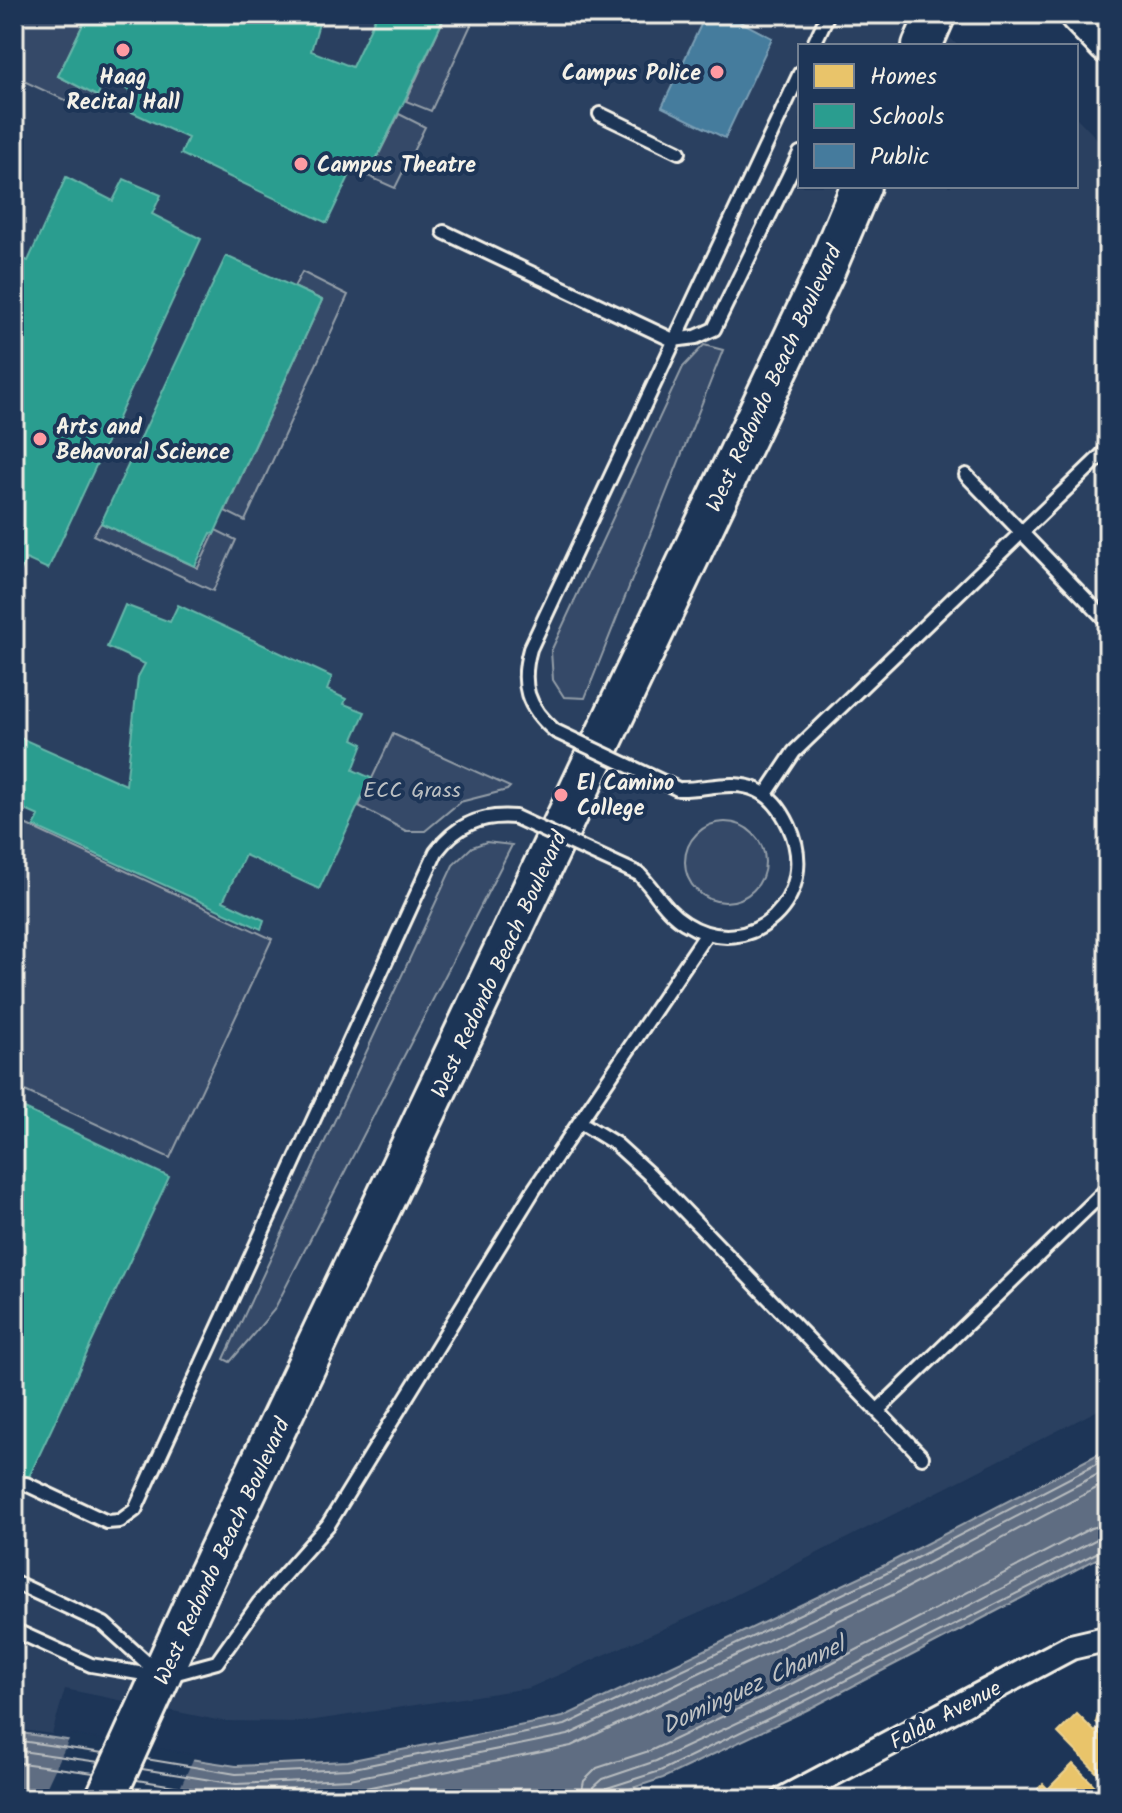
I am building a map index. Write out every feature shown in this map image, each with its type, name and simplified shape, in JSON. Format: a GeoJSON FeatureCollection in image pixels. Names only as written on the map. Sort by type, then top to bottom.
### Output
{"type":"FeatureCollection","features":[{"type":"Feature","properties":{"kind":"main road"},"geometry":{"type":"LineString","coordinates":[[923,44],[936,14]]}},
{"type":"Feature","properties":{"kind":"main road"},"geometry":{"type":"LineString","coordinates":[[1079,14],[1108,44]]}},
{"type":"Feature","properties":{"kind":"main road","name":"West Redondo Beach Boulevard"},"geometry":{"type":"LineString","coordinates":[[105,1799],[199,1592],[825,271],[860,188]]}},
{"type":"Feature","properties":{"kind":"street","name":"Falda Avenue"},"geometry":{"type":"LineString","coordinates":[[784,1799],[1071,1647],[1101,1640],[1108,1645]]}},
{"type":"Feature","properties":{"kind":"lane"},"geometry":{"type":"LineString","coordinates":[[814,44],[828,14]]}},
{"type":"Feature","properties":{"kind":"lane"},"geometry":{"type":"LineString","coordinates":[[26,1484],[107,1522],[120,1521],[135,1510],[436,852],[446,838],[474,820],[515,817],[639,874],[671,913],[707,933],[738,935],[764,925],[790,900],[800,871],[799,847],[781,809],[766,794],[740,785],[678,789],[555,731],[530,704],[524,687],[530,649],[798,77]]}},
{"type":"Feature","properties":{"kind":"lane"},"geometry":{"type":"LineString","coordinates":[[600,114],[679,152]]}},
{"type":"Feature","properties":{"kind":"lane"},"geometry":{"type":"LineString","coordinates":[[444,232],[673,340],[696,337],[714,329],[798,157]]}},
{"type":"Feature","properties":{"kind":"lane"},"geometry":{"type":"LineString","coordinates":[[766,794],[794,752],[1108,449]]}},
{"type":"Feature","properties":{"kind":"lane"},"geometry":{"type":"LineString","coordinates":[[966,475],[1108,622]]}},
{"type":"Feature","properties":{"kind":"lane"},"geometry":{"type":"LineString","coordinates":[[14,1630],[91,1665],[162,1677],[217,1662],[259,1603],[328,1525],[533,1191],[707,933]]}},
{"type":"Feature","properties":{"kind":"lane"},"geometry":{"type":"LineString","coordinates":[[580,1122],[616,1144],[650,1175],[922,1457]]}},
{"type":"Feature","properties":{"kind":"lane"},"geometry":{"type":"LineString","coordinates":[[878,1410],[1108,1188]]}},
{"type":"Feature","properties":{"kind":"lane"},"geometry":{"type":"LineString","coordinates":[[14,1582],[104,1624],[162,1677]]}},
{"type":"Feature","properties":{"kind":"shaded area","name":"El Camino College"},"geometry":{"type":"Polygon","coordinates":[[[14,14],[928,14],[956,44],[798,44],[798,188],[1078,188],[1078,119],[1108,150],[1108,1405],[704,1611],[529,1688],[302,1722],[222,1721],[65,1689],[52,1734],[14,1729],[14,14]]]}},
{"type":"Feature","properties":{"kind":"green space"},"geometry":{"type":"Polygon","coordinates":[[[14,14],[88,14],[58,76],[97,96],[88,111],[24,81],[14,85],[14,14]]]}},
{"type":"Feature","properties":{"kind":"green space"},"geometry":{"type":"Polygon","coordinates":[[[446,14],[476,14],[431,111],[406,101],[446,14]]]}},
{"type":"Feature","properties":{"kind":"green space"},"geometry":{"type":"Polygon","coordinates":[[[399,114],[425,127],[395,188],[368,176],[399,114]]]}},
{"type":"Feature","properties":{"kind":"green space"},"geometry":{"type":"Polygon","coordinates":[[[302,272],[348,295],[245,521],[225,511],[322,300],[294,287],[302,272]]]}},
{"type":"Feature","properties":{"kind":"green space"},"geometry":{"type":"Polygon","coordinates":[[[704,345],[723,350],[585,698],[564,697],[553,680],[551,651],[683,367],[704,345]]]}},
{"type":"Feature","properties":{"kind":"green space"},"geometry":{"type":"Polygon","coordinates":[[[101,523],[198,568],[216,530],[236,540],[213,591],[93,535],[101,523]]]}},
{"type":"Feature","properties":{"kind":"green space","name":"ECC Grass"},"geometry":{"type":"Polygon","coordinates":[[[393,734],[510,787],[460,802],[425,831],[406,831],[359,806],[393,734]]]}},
{"type":"Feature","properties":{"kind":"green space"},"geometry":{"type":"Polygon","coordinates":[[[14,819],[272,939],[170,1158],[14,1086],[14,819]]]}},
{"type":"Feature","properties":{"kind":"green space"},"geometry":{"type":"Polygon","coordinates":[[[725,822],[740,825],[753,834],[762,847],[765,862],[762,877],[753,890],[740,899],[725,902],[710,899],[697,890],[688,877],[685,862],[688,847],[697,834],[710,825],[725,822]]]}},
{"type":"Feature","properties":{"kind":"green space"},"geometry":{"type":"Polygon","coordinates":[[[486,842],[512,845],[274,1310],[230,1362],[224,1359],[453,865],[472,847],[486,842]]]}},
{"type":"Feature","properties":{"kind":"water","name":"Dominguez Channel"},"geometry":{"type":"Polygon","coordinates":[[[1108,1449],[1108,1553],[807,1710],[663,1778],[599,1799],[14,1799],[14,1732],[236,1766],[348,1761],[563,1717],[885,1565],[1108,1449]]]}},
{"type":"Feature","properties":{"kind":"pier"},"geometry":{"type":"Polygon","coordinates":[[[71,1735],[195,1755],[175,1799],[41,1799],[71,1735]]]}},
{"type":"Feature","properties":{"kind":"building: Homes"},"geometry":{"type":"Polygon","coordinates":[[[1106,1707],[1108,1784],[1058,1733],[1077,1714],[1095,1732],[1101,1726],[1096,1722],[1098,1715],[1106,1707]]]}},
{"type":"Feature","properties":{"kind":"building: Homes"},"geometry":{"type":"Polygon","coordinates":[[[1073,1764],[1108,1799],[1029,1798],[1043,1784],[1048,1789],[1073,1764]]]}},
{"type":"Feature","properties":{"kind":"building: Homes"},"geometry":{"type":"Polygon","coordinates":[[[904,1789],[910,1796],[916,1799],[893,1799],[904,1789]]]}},
{"type":"Feature","properties":{"kind":"building: Schools"},"geometry":{"type":"Polygon","coordinates":[[[88,14],[304,14],[320,20],[311,51],[352,67],[377,14],[446,14],[370,172],[354,166],[327,223],[181,154],[188,138],[125,109],[133,94],[108,76],[97,96],[58,76],[88,14]]]}},
{"type":"Feature","properties":{"kind":"building: Schools"},"geometry":{"type":"Polygon","coordinates":[[[66,177],[113,201],[124,179],[161,195],[152,214],[201,239],[48,569],[26,559],[14,586],[14,255],[28,261],[66,177]]]}},
{"type":"Feature","properties":{"kind":"building: Schools"},"geometry":{"type":"Polygon","coordinates":[[[226,256],[322,300],[214,534],[211,533],[195,566],[101,523],[226,256]]]}},
{"type":"Feature","properties":{"kind":"building: Schools"},"geometry":{"type":"Polygon","coordinates":[[[125,605],[170,622],[178,605],[332,677],[327,690],[346,699],[344,704],[365,712],[353,739],[363,744],[353,770],[371,778],[319,889],[245,855],[223,901],[264,920],[261,929],[34,826],[39,816],[14,805],[14,735],[126,785],[138,677],[145,664],[107,647],[125,605]]]}},
{"type":"Feature","properties":{"kind":"building: Schools"},"geometry":{"type":"Polygon","coordinates":[[[14,1104],[169,1177],[14,1509],[14,1104]]]}},
{"type":"Feature","properties":{"kind":"building: Public","name":"Campus Police"},"geometry":{"type":"Polygon","coordinates":[[[706,14],[726,14],[772,38],[725,138],[662,107],[706,14]]]}},
{"type":"Feature","properties":{"kind":"place","name":"Haag Recital Hall"},"geometry":{"type":"Point","coordinates":[123,50]}},
{"type":"Feature","properties":{"kind":"place","name":"Campus Police"},"geometry":{"type":"Point","coordinates":[717,72]}},
{"type":"Feature","properties":{"kind":"place","name":"Campus Theatre"},"geometry":{"type":"Point","coordinates":[301,164]}},
{"type":"Feature","properties":{"kind":"place","name":"Arts and Behavoral Science"},"geometry":{"type":"Point","coordinates":[40,439]}},
{"type":"Feature","properties":{"kind":"place","name":"El Camino College"},"geometry":{"type":"Point","coordinates":[561,795]}}]}
